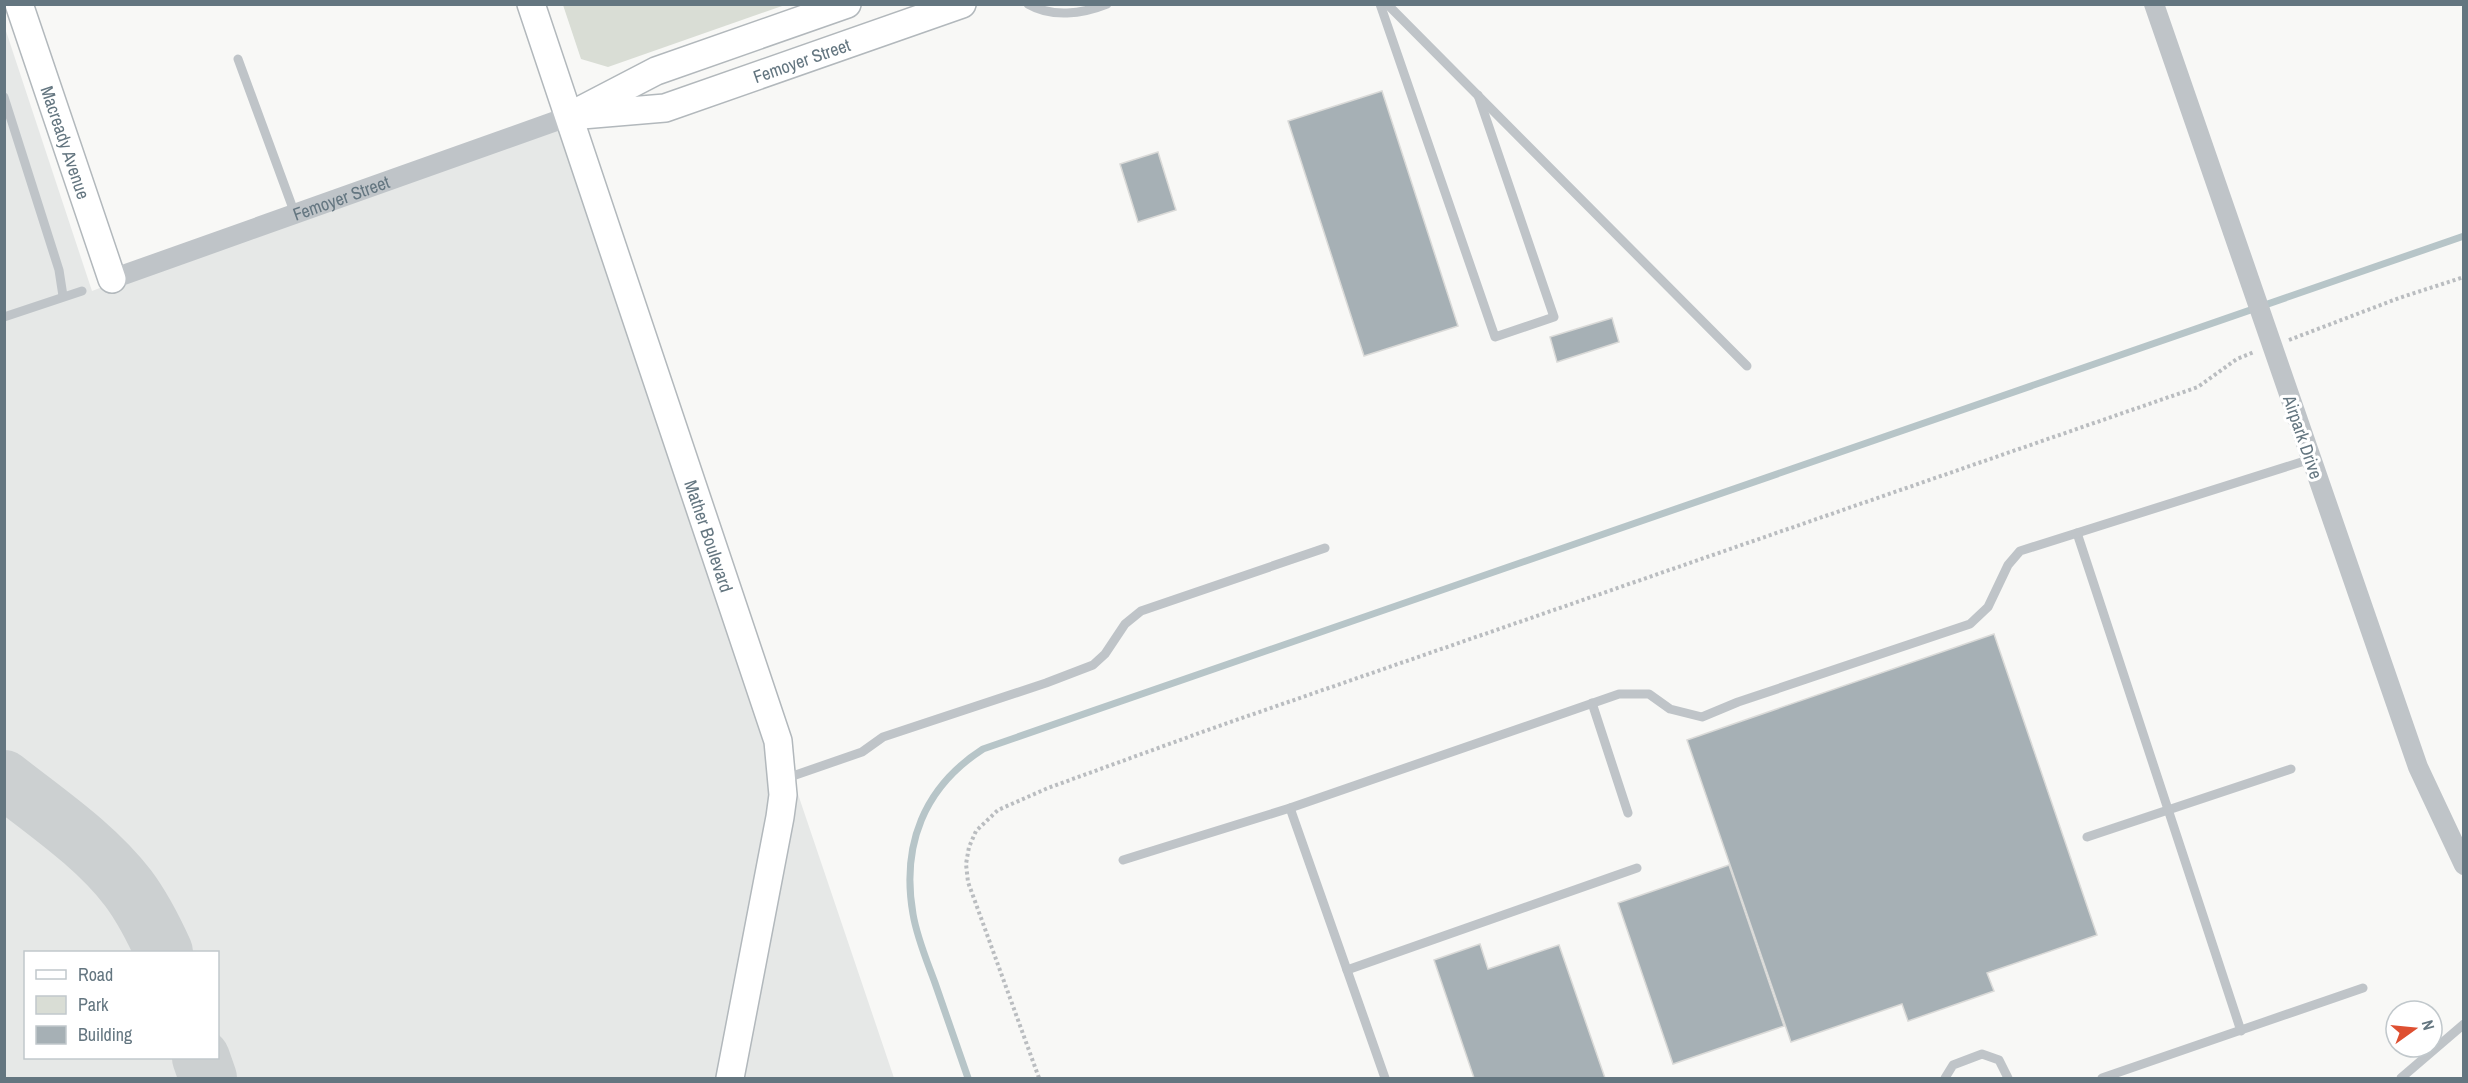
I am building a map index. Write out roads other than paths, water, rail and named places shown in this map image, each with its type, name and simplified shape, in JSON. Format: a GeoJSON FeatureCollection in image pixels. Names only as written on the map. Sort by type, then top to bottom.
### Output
{"type":"FeatureCollection","features":[{"type":"Feature","properties":{"kind":"street","name":"Macready Avenue"},"geometry":{"type":"LineString","coordinates":[[19,4],[112,279]]}},
{"type":"Feature","properties":{"kind":"street","name":"Mather Boulevard"},"geometry":{"type":"LineString","coordinates":[[531,4],[772,718],[782,762],[780,817],[730,1078]]}},
{"type":"Feature","properties":{"kind":"street","name":"Femoyer Street"},"geometry":{"type":"LineString","coordinates":[[112,279],[570,116],[656,71],[847,4]]}},
{"type":"Feature","properties":{"kind":"street","name":"Femoyer Street"},"geometry":{"type":"LineString","coordinates":[[570,116],[665,108],[962,4]]}},
{"type":"Feature","properties":{"kind":"street","name":"Airpark Drive"},"geometry":{"type":"LineString","coordinates":[[2154,4],[2418,767],[2463,865]]}},
{"type":"Feature","properties":{"kind":"lane"},"geometry":{"type":"LineString","coordinates":[[1028,4],[1035,8],[1068,14],[1088,11],[1107,4]]}},
{"type":"Feature","properties":{"kind":"lane"},"geometry":{"type":"LineString","coordinates":[[1380,4],[1495,338],[1554,317],[1478,95]]}},
{"type":"Feature","properties":{"kind":"lane"},"geometry":{"type":"LineString","coordinates":[[1387,4],[1747,366]]}},
{"type":"Feature","properties":{"kind":"lane"},"geometry":{"type":"LineString","coordinates":[[238,59],[295,214]]}},
{"type":"Feature","properties":{"kind":"lane"},"geometry":{"type":"LineString","coordinates":[[4,97],[59,270],[63,296]]}},
{"type":"Feature","properties":{"kind":"lane"},"geometry":{"type":"LineString","coordinates":[[4,317],[82,291]]}},
{"type":"Feature","properties":{"kind":"lane"},"geometry":{"type":"LineString","coordinates":[[1123,860],[1290,808],[1619,694],[1649,694],[1670,709],[1701,717],[1738,702],[1970,624],[1988,607],[2008,565],[2020,551],[2311,459]]}},
{"type":"Feature","properties":{"kind":"lane"},"geometry":{"type":"LineString","coordinates":[[2077,533],[2166,810],[2241,1030]]}},
{"type":"Feature","properties":{"kind":"lane"},"geometry":{"type":"LineString","coordinates":[[782,779],[862,752],[883,737],[1094,665],[1106,654],[1125,624],[1141,611],[1325,548]]}},
{"type":"Feature","properties":{"kind":"lane"},"geometry":{"type":"LineString","coordinates":[[1592,703],[1628,813]]}},
{"type":"Feature","properties":{"kind":"lane"},"geometry":{"type":"LineString","coordinates":[[2087,837],[2291,769]]}},
{"type":"Feature","properties":{"kind":"lane"},"geometry":{"type":"LineString","coordinates":[[1290,808],[1385,1078]]}},
{"type":"Feature","properties":{"kind":"lane"},"geometry":{"type":"LineString","coordinates":[[1347,970],[1637,868]]}},
{"type":"Feature","properties":{"kind":"lane"},"geometry":{"type":"LineString","coordinates":[[2102,1078],[2363,988]]}},
{"type":"Feature","properties":{"kind":"lane"},"geometry":{"type":"LineString","coordinates":[[2401,1078],[2463,1024]]}},
{"type":"Feature","properties":{"kind":"lane"},"geometry":{"type":"LineString","coordinates":[[1945,1078],[1953,1065],[1982,1054],[1999,1060],[2008,1078]]}},
{"type":"Feature","properties":{"kind":"waterway"},"geometry":{"type":"LineString","coordinates":[[968,1078],[917,932],[910,889],[911,864],[914,841],[921,820],[932,800],[945,781],[983,749],[2464,236]]}}]}
